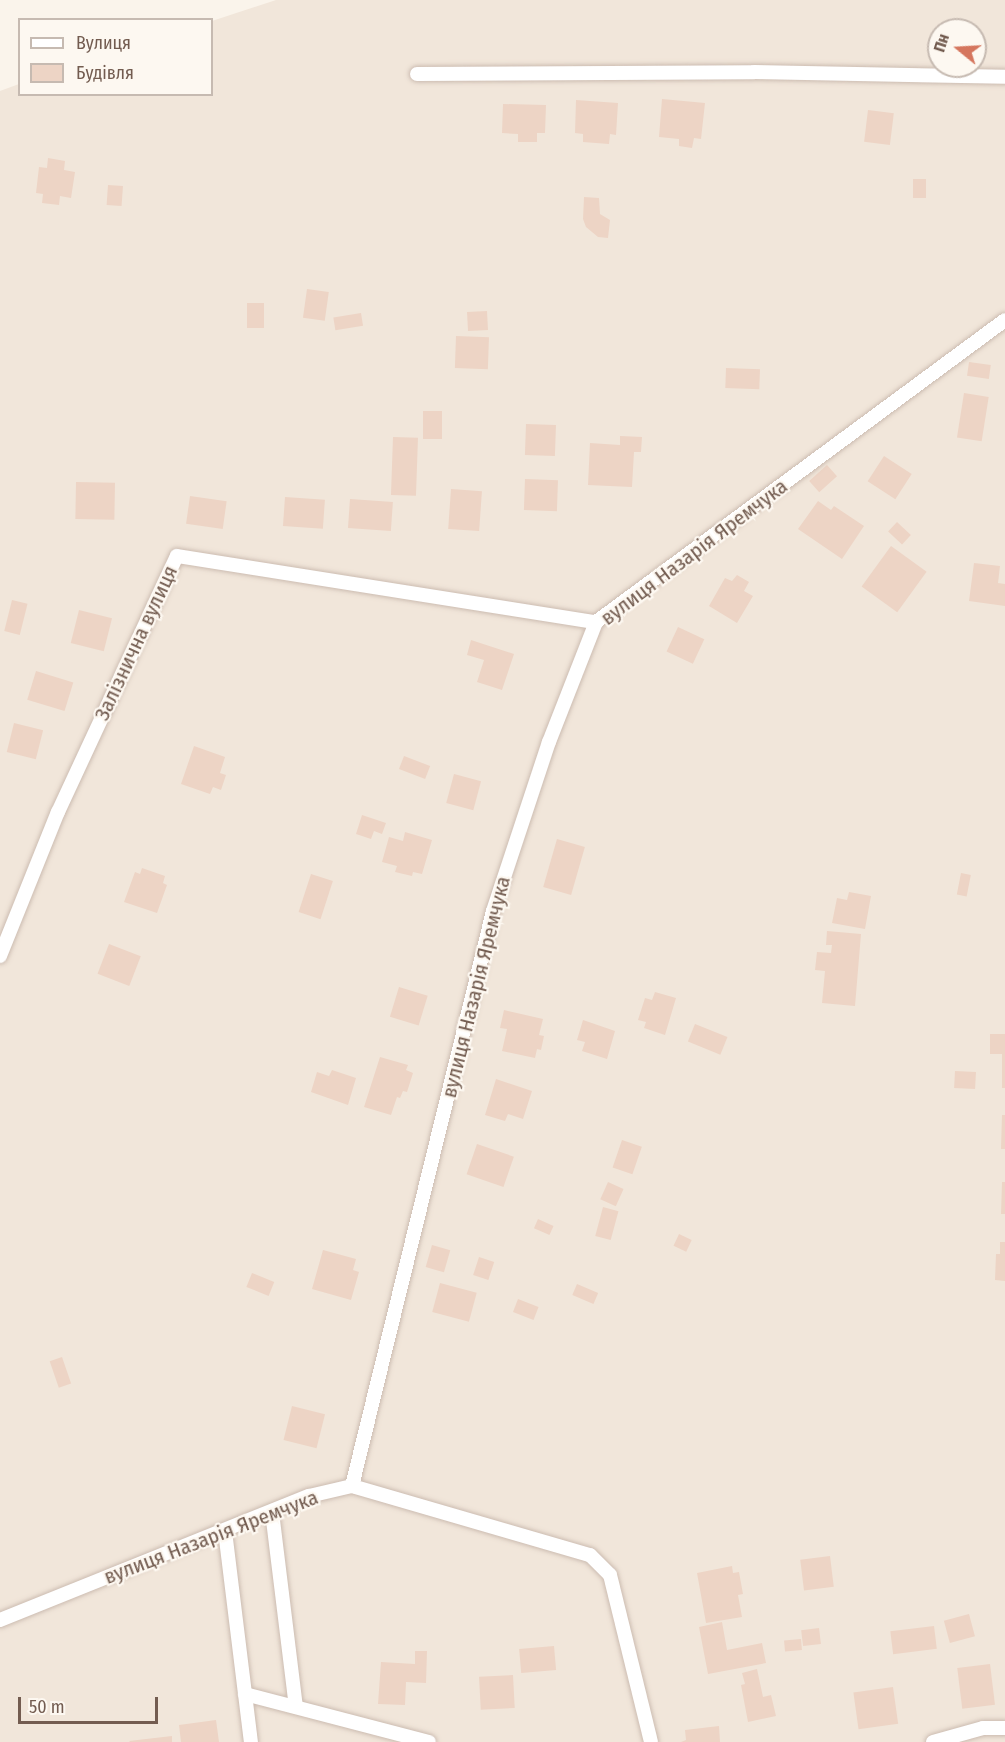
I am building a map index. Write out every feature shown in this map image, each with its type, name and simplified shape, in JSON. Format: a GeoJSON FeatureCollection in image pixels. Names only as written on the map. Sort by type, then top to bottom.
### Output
{"type":"FeatureCollection","features":[{"type":"Feature","properties":{"kind":"street"},"geometry":{"type":"LineString","coordinates":[[417,74],[754,72],[1005,77]]}},
{"type":"Feature","properties":{"kind":"street","name":"вулиця Назарія Яремчука"},"geometry":{"type":"LineString","coordinates":[[0,1620],[309,1496],[352,1486],[492,911],[549,742],[597,622],[1005,320]]}},
{"type":"Feature","properties":{"kind":"street","name":"Залізнична вулиця"},"geometry":{"type":"LineString","coordinates":[[0,956],[58,812],[177,556],[597,622]]}},
{"type":"Feature","properties":{"kind":"street"},"geometry":{"type":"LineString","coordinates":[[352,1486],[590,1555],[610,1575],[651,1742]]}},
{"type":"Feature","properties":{"kind":"street"},"geometry":{"type":"LineString","coordinates":[[272,1512],[296,1707]]}},
{"type":"Feature","properties":{"kind":"street"},"geometry":{"type":"LineString","coordinates":[[225,1531],[251,1742]]}},
{"type":"Feature","properties":{"kind":"street"},"geometry":{"type":"LineString","coordinates":[[245,1694],[429,1742]]}},
{"type":"Feature","properties":{"kind":"street"},"geometry":{"type":"LineString","coordinates":[[933,1742],[983,1728],[1005,1728]]}},
{"type":"Feature","properties":{"kind":"shaded area"},"geometry":{"type":"Polygon","coordinates":[[[276,0],[1005,0],[1005,1742],[0,1742],[0,91],[18,84],[18,96],[213,96],[213,21],[276,0]]]}},
{"type":"Feature","properties":{"kind":"building"},"geometry":{"type":"Polygon","coordinates":[[[662,99],[705,103],[701,139],[694,138],[692,148],[679,146],[679,139],[659,137],[662,99]]]}},
{"type":"Feature","properties":{"kind":"building"},"geometry":{"type":"Polygon","coordinates":[[[576,100],[618,103],[616,135],[610,134],[609,144],[583,142],[583,134],[575,133],[576,100]]]}},
{"type":"Feature","properties":{"kind":"building"},"geometry":{"type":"Polygon","coordinates":[[[503,104],[546,105],[545,133],[537,133],[537,142],[518,142],[518,134],[502,133],[503,104]]]}},
{"type":"Feature","properties":{"kind":"building"},"geometry":{"type":"Polygon","coordinates":[[[868,110],[894,113],[890,145],[864,142],[868,110]]]}},
{"type":"Feature","properties":{"kind":"building"},"geometry":{"type":"Polygon","coordinates":[[[48,158],[65,161],[64,170],[75,172],[71,198],[60,196],[59,205],[42,203],[43,194],[36,193],[39,167],[47,168],[48,158]]]}},
{"type":"Feature","properties":{"kind":"building"},"geometry":{"type":"Polygon","coordinates":[[[913,179],[926,179],[926,198],[913,198],[913,179]]]}},
{"type":"Feature","properties":{"kind":"building"},"geometry":{"type":"Polygon","coordinates":[[[108,185],[123,186],[122,206],[107,205],[108,185]]]}},
{"type":"Feature","properties":{"kind":"building"},"geometry":{"type":"Polygon","coordinates":[[[584,197],[599,198],[600,214],[610,220],[608,238],[598,237],[586,227],[583,219],[584,197]]]}},
{"type":"Feature","properties":{"kind":"building"},"geometry":{"type":"Polygon","coordinates":[[[307,289],[329,292],[325,321],[303,318],[307,289]]]}},
{"type":"Feature","properties":{"kind":"building"},"geometry":{"type":"Polygon","coordinates":[[[247,303],[264,303],[264,328],[247,328],[247,303]]]}},
{"type":"Feature","properties":{"kind":"building"},"geometry":{"type":"Polygon","coordinates":[[[487,311],[488,330],[468,331],[467,312],[487,311]]]}},
{"type":"Feature","properties":{"kind":"building"},"geometry":{"type":"Polygon","coordinates":[[[361,313],[363,326],[335,330],[333,317],[361,313]]]}},
{"type":"Feature","properties":{"kind":"building"},"geometry":{"type":"Polygon","coordinates":[[[456,336],[489,337],[488,369],[455,368],[456,336]]]}},
{"type":"Feature","properties":{"kind":"building"},"geometry":{"type":"Polygon","coordinates":[[[969,362],[991,365],[989,379],[967,376],[969,362]]]}},
{"type":"Feature","properties":{"kind":"building"},"geometry":{"type":"Polygon","coordinates":[[[726,368],[760,369],[759,389],[725,388],[726,368]]]}},
{"type":"Feature","properties":{"kind":"building"},"geometry":{"type":"Polygon","coordinates":[[[964,393],[989,397],[982,441],[957,437],[964,393]]]}},
{"type":"Feature","properties":{"kind":"building"},"geometry":{"type":"Polygon","coordinates":[[[423,411],[442,411],[442,439],[423,439],[423,411]]]}},
{"type":"Feature","properties":{"kind":"building"},"geometry":{"type":"Polygon","coordinates":[[[526,424],[556,425],[555,456],[525,455],[526,424]]]}},
{"type":"Feature","properties":{"kind":"building"},"geometry":{"type":"Polygon","coordinates":[[[620,436],[642,437],[641,452],[634,452],[632,487],[588,485],[590,443],[620,445],[620,436]]]}},
{"type":"Feature","properties":{"kind":"building"},"geometry":{"type":"Polygon","coordinates":[[[393,437],[418,438],[416,496],[391,495],[393,437]]]}},
{"type":"Feature","properties":{"kind":"building"},"geometry":{"type":"Polygon","coordinates":[[[884,456],[912,474],[895,499],[868,481],[884,456]]]}},
{"type":"Feature","properties":{"kind":"building"},"geometry":{"type":"Polygon","coordinates":[[[827,465],[837,476],[819,492],[809,481],[827,465]]]}},
{"type":"Feature","properties":{"kind":"building"},"geometry":{"type":"Polygon","coordinates":[[[525,479],[558,480],[557,511],[524,510],[525,479]]]}},
{"type":"Feature","properties":{"kind":"building"},"geometry":{"type":"Polygon","coordinates":[[[76,482],[115,483],[114,520],[75,519],[76,482]]]}},
{"type":"Feature","properties":{"kind":"building"},"geometry":{"type":"Polygon","coordinates":[[[451,489],[482,491],[479,531],[448,529],[451,489]]]}},
{"type":"Feature","properties":{"kind":"building"},"geometry":{"type":"Polygon","coordinates":[[[190,496],[227,501],[223,529],[186,524],[190,496]]]}},
{"type":"Feature","properties":{"kind":"building"},"geometry":{"type":"Polygon","coordinates":[[[285,497],[325,500],[323,529],[283,526],[285,497]]]}},
{"type":"Feature","properties":{"kind":"building"},"geometry":{"type":"Polygon","coordinates":[[[350,499],[393,502],[391,531],[348,528],[350,499]]]}},
{"type":"Feature","properties":{"kind":"building"},"geometry":{"type":"Polygon","coordinates":[[[818,501],[831,510],[834,506],[864,526],[842,559],[798,529],[818,501]]]}},
{"type":"Feature","properties":{"kind":"building"},"geometry":{"type":"Polygon","coordinates":[[[897,522],[911,535],[902,544],[888,532],[897,522]]]}},
{"type":"Feature","properties":{"kind":"building"},"geometry":{"type":"Polygon","coordinates":[[[891,546],[927,572],[897,612],[862,586],[891,546]]]}},
{"type":"Feature","properties":{"kind":"building"},"geometry":{"type":"Polygon","coordinates":[[[974,563],[1000,566],[998,583],[1005,584],[1005,606],[969,601],[974,563]]]}},
{"type":"Feature","properties":{"kind":"building"},"geometry":{"type":"Polygon","coordinates":[[[737,575],[749,582],[744,591],[753,596],[737,623],[709,606],[725,578],[732,581],[737,575]]]}},
{"type":"Feature","properties":{"kind":"building"},"geometry":{"type":"Polygon","coordinates":[[[12,600],[28,604],[20,635],[4,631],[12,600]]]}},
{"type":"Feature","properties":{"kind":"building"},"geometry":{"type":"Polygon","coordinates":[[[79,610],[112,618],[104,651],[71,643],[79,610]]]}},
{"type":"Feature","properties":{"kind":"building"},"geometry":{"type":"Polygon","coordinates":[[[678,627],[704,639],[693,664],[667,651],[678,627]]]}},
{"type":"Feature","properties":{"kind":"building"},"geometry":{"type":"Polygon","coordinates":[[[471,640],[514,654],[502,690],[477,682],[484,660],[467,655],[471,640]]]}},
{"type":"Feature","properties":{"kind":"building"},"geometry":{"type":"Polygon","coordinates":[[[36,671],[73,682],[65,711],[27,700],[36,671]]]}},
{"type":"Feature","properties":{"kind":"building"},"geometry":{"type":"Polygon","coordinates":[[[14,723],[43,730],[36,759],[7,752],[14,723]]]}},
{"type":"Feature","properties":{"kind":"building"},"geometry":{"type":"Polygon","coordinates":[[[194,746],[225,757],[220,773],[226,775],[221,790],[213,787],[210,794],[181,784],[194,746]]]}},
{"type":"Feature","properties":{"kind":"building"},"geometry":{"type":"Polygon","coordinates":[[[404,756],[430,766],[425,779],[399,769],[404,756]]]}},
{"type":"Feature","properties":{"kind":"building"},"geometry":{"type":"Polygon","coordinates":[[[454,774],[481,781],[473,810],[446,803],[454,774]]]}},
{"type":"Feature","properties":{"kind":"building"},"geometry":{"type":"Polygon","coordinates":[[[362,815],[386,823],[382,834],[374,831],[371,839],[356,834],[362,815]]]}},
{"type":"Feature","properties":{"kind":"building"},"geometry":{"type":"Polygon","coordinates":[[[405,832],[432,840],[422,874],[413,872],[412,876],[395,872],[397,866],[382,862],[389,837],[403,841],[405,832]]]}},
{"type":"Feature","properties":{"kind":"building"},"geometry":{"type":"Polygon","coordinates":[[[557,839],[585,847],[571,895],[543,887],[557,839]]]}},
{"type":"Feature","properties":{"kind":"building"},"geometry":{"type":"Polygon","coordinates":[[[142,868],[165,876],[163,883],[167,885],[157,913],[124,902],[135,872],[140,874],[142,868]]]}},
{"type":"Feature","properties":{"kind":"building"},"geometry":{"type":"Polygon","coordinates":[[[961,873],[971,875],[967,897],[957,895],[961,873]]]}},
{"type":"Feature","properties":{"kind":"building"},"geometry":{"type":"Polygon","coordinates":[[[311,874],[333,881],[321,919],[299,912],[311,874]]]}},
{"type":"Feature","properties":{"kind":"building"},"geometry":{"type":"Polygon","coordinates":[[[849,892],[871,896],[865,929],[832,923],[837,898],[847,900],[849,892]]]}},
{"type":"Feature","properties":{"kind":"building"},"geometry":{"type":"Polygon","coordinates":[[[827,931],[861,934],[855,1006],[822,1003],[825,971],[815,970],[817,952],[831,953],[832,945],[826,945],[827,931]]]}},
{"type":"Feature","properties":{"kind":"building"},"geometry":{"type":"Polygon","coordinates":[[[109,944],[141,956],[129,986],[98,974],[109,944]]]}},
{"type":"Feature","properties":{"kind":"building"},"geometry":{"type":"Polygon","coordinates":[[[399,987],[428,996],[419,1025],[390,1017],[399,987]]]}},
{"type":"Feature","properties":{"kind":"building"},"geometry":{"type":"Polygon","coordinates":[[[655,992],[676,998],[665,1035],[644,1028],[646,1022],[638,1020],[645,998],[652,1000],[655,992]]]}},
{"type":"Feature","properties":{"kind":"building"},"geometry":{"type":"Polygon","coordinates":[[[504,1010],[543,1019],[539,1035],[544,1036],[541,1050],[537,1049],[535,1058],[502,1051],[507,1029],[500,1028],[504,1010]]]}},
{"type":"Feature","properties":{"kind":"building"},"geometry":{"type":"Polygon","coordinates":[[[583,1020],[615,1031],[607,1059],[582,1051],[585,1042],[577,1040],[583,1020]]]}},
{"type":"Feature","properties":{"kind":"building"},"geometry":{"type":"Polygon","coordinates":[[[695,1024],[727,1037],[720,1055],[688,1042],[695,1024]]]}},
{"type":"Feature","properties":{"kind":"building"},"geometry":{"type":"Polygon","coordinates":[[[990,1034],[1005,1034],[1005,1088],[1002,1088],[1002,1054],[990,1054],[990,1034]]]}},
{"type":"Feature","properties":{"kind":"building"},"geometry":{"type":"Polygon","coordinates":[[[380,1057],[408,1065],[406,1070],[413,1073],[407,1092],[403,1091],[400,1098],[397,1097],[391,1115],[364,1107],[380,1057]]]}},
{"type":"Feature","properties":{"kind":"building"},"geometry":{"type":"Polygon","coordinates":[[[332,1070],[356,1078],[348,1105],[311,1092],[317,1072],[329,1076],[332,1070]]]}},
{"type":"Feature","properties":{"kind":"building"},"geometry":{"type":"Polygon","coordinates":[[[955,1071],[976,1072],[975,1089],[954,1088],[955,1071]]]}},
{"type":"Feature","properties":{"kind":"building"},"geometry":{"type":"Polygon","coordinates":[[[496,1079],[532,1091],[523,1119],[508,1114],[505,1121],[485,1115],[496,1079]]]}},
{"type":"Feature","properties":{"kind":"building"},"geometry":{"type":"Polygon","coordinates":[[[1002,1115],[1005,1115],[1005,1149],[1001,1149],[1002,1115]]]}},
{"type":"Feature","properties":{"kind":"building"},"geometry":{"type":"Polygon","coordinates":[[[622,1140],[642,1147],[632,1174],[613,1167],[622,1140]]]}},
{"type":"Feature","properties":{"kind":"building"},"geometry":{"type":"Polygon","coordinates":[[[477,1144],[514,1157],[503,1187],[467,1174],[477,1144]]]}},
{"type":"Feature","properties":{"kind":"building"},"geometry":{"type":"Polygon","coordinates":[[[608,1182],[624,1189],[616,1206],[600,1199],[608,1182]]]}},
{"type":"Feature","properties":{"kind":"building"},"geometry":{"type":"Polygon","coordinates":[[[1002,1182],[1005,1182],[1005,1214],[1001,1214],[1002,1182]]]}},
{"type":"Feature","properties":{"kind":"building"},"geometry":{"type":"Polygon","coordinates":[[[603,1207],[618,1211],[611,1240],[595,1236],[603,1207]]]}},
{"type":"Feature","properties":{"kind":"building"},"geometry":{"type":"Polygon","coordinates":[[[538,1219],[554,1226],[549,1235],[534,1228],[538,1219]]]}},
{"type":"Feature","properties":{"kind":"building"},"geometry":{"type":"Polygon","coordinates":[[[679,1234],[692,1240],[686,1252],[674,1246],[679,1234]]]}},
{"type":"Feature","properties":{"kind":"building"},"geometry":{"type":"Polygon","coordinates":[[[1000,1242],[1005,1242],[1005,1281],[995,1280],[996,1254],[1000,1254],[1000,1242]]]}},
{"type":"Feature","properties":{"kind":"building"},"geometry":{"type":"Polygon","coordinates":[[[432,1245],[450,1250],[444,1272],[426,1267],[432,1245]]]}},
{"type":"Feature","properties":{"kind":"building"},"geometry":{"type":"Polygon","coordinates":[[[323,1250],[356,1259],[353,1270],[359,1272],[351,1300],[312,1289],[323,1250]]]}},
{"type":"Feature","properties":{"kind":"building"},"geometry":{"type":"Polygon","coordinates":[[[479,1257],[494,1262],[488,1280],[473,1275],[479,1257]]]}},
{"type":"Feature","properties":{"kind":"building"},"geometry":{"type":"Polygon","coordinates":[[[252,1273],[274,1282],[269,1296],[246,1287],[252,1273]]]}},
{"type":"Feature","properties":{"kind":"building"},"geometry":{"type":"Polygon","coordinates":[[[440,1283],[477,1293],[469,1322],[432,1312],[440,1283]]]}},
{"type":"Feature","properties":{"kind":"building"},"geometry":{"type":"Polygon","coordinates":[[[577,1284],[598,1293],[593,1304],[572,1295],[577,1284]]]}},
{"type":"Feature","properties":{"kind":"building"},"geometry":{"type":"Polygon","coordinates":[[[518,1299],[539,1307],[534,1320],[513,1312],[518,1299]]]}},
{"type":"Feature","properties":{"kind":"building"},"geometry":{"type":"Polygon","coordinates":[[[62,1357],[71,1383],[59,1388],[50,1361],[62,1357]]]}},
{"type":"Feature","properties":{"kind":"building"},"geometry":{"type":"Polygon","coordinates":[[[292,1406],[325,1414],[317,1448],[284,1440],[292,1406]]]}},
{"type":"Feature","properties":{"kind":"building"},"geometry":{"type":"Polygon","coordinates":[[[830,1556],[834,1587],[804,1590],[800,1560],[830,1556]]]}},
{"type":"Feature","properties":{"kind":"building"},"geometry":{"type":"Polygon","coordinates":[[[732,1566],[733,1573],[739,1572],[743,1594],[738,1595],[742,1617],[706,1623],[697,1573],[732,1566]]]}},
{"type":"Feature","properties":{"kind":"building"},"geometry":{"type":"Polygon","coordinates":[[[969,1614],[975,1636],[950,1643],[944,1621],[969,1614]]]}},
{"type":"Feature","properties":{"kind":"building"},"geometry":{"type":"Polygon","coordinates":[[[722,1622],[727,1650],[762,1643],[766,1663],[708,1674],[699,1627],[722,1622]]]}},
{"type":"Feature","properties":{"kind":"building"},"geometry":{"type":"Polygon","coordinates":[[[934,1626],[937,1649],[893,1654],[890,1631],[934,1626]]]}},
{"type":"Feature","properties":{"kind":"building"},"geometry":{"type":"Polygon","coordinates":[[[819,1628],[821,1644],[803,1646],[801,1630],[819,1628]]]}},
{"type":"Feature","properties":{"kind":"building"},"geometry":{"type":"Polygon","coordinates":[[[801,1639],[802,1650],[785,1651],[784,1640],[801,1639]]]}},
{"type":"Feature","properties":{"kind":"building"},"geometry":{"type":"Polygon","coordinates":[[[554,1646],[556,1670],[521,1673],[519,1649],[554,1646]]]}},
{"type":"Feature","properties":{"kind":"building"},"geometry":{"type":"Polygon","coordinates":[[[415,1651],[427,1651],[426,1683],[406,1682],[405,1705],[378,1704],[381,1662],[415,1664],[415,1651]]]}},
{"type":"Feature","properties":{"kind":"building"},"geometry":{"type":"Polygon","coordinates":[[[990,1664],[995,1705],[962,1709],[957,1668],[990,1664]]]}},
{"type":"Feature","properties":{"kind":"building"},"geometry":{"type":"Polygon","coordinates":[[[757,1669],[763,1697],[771,1695],[776,1716],[748,1722],[741,1685],[745,1684],[742,1673],[757,1669]]]}},
{"type":"Feature","properties":{"kind":"building"},"geometry":{"type":"Polygon","coordinates":[[[513,1675],[515,1708],[481,1710],[479,1677],[513,1675]]]}},
{"type":"Feature","properties":{"kind":"building"},"geometry":{"type":"Polygon","coordinates":[[[893,1687],[898,1724],[859,1729],[853,1693],[893,1687]]]}},
{"type":"Feature","properties":{"kind":"building"},"geometry":{"type":"Polygon","coordinates":[[[216,1720],[219,1742],[181,1742],[179,1725],[216,1720]]]}},
{"type":"Feature","properties":{"kind":"building"},"geometry":{"type":"Polygon","coordinates":[[[719,1726],[720,1742],[681,1742],[686,1740],[685,1730],[719,1726]]]}},
{"type":"Feature","properties":{"kind":"building"},"geometry":{"type":"Polygon","coordinates":[[[172,1736],[172,1742],[129,1741],[172,1736]]]}}]}
